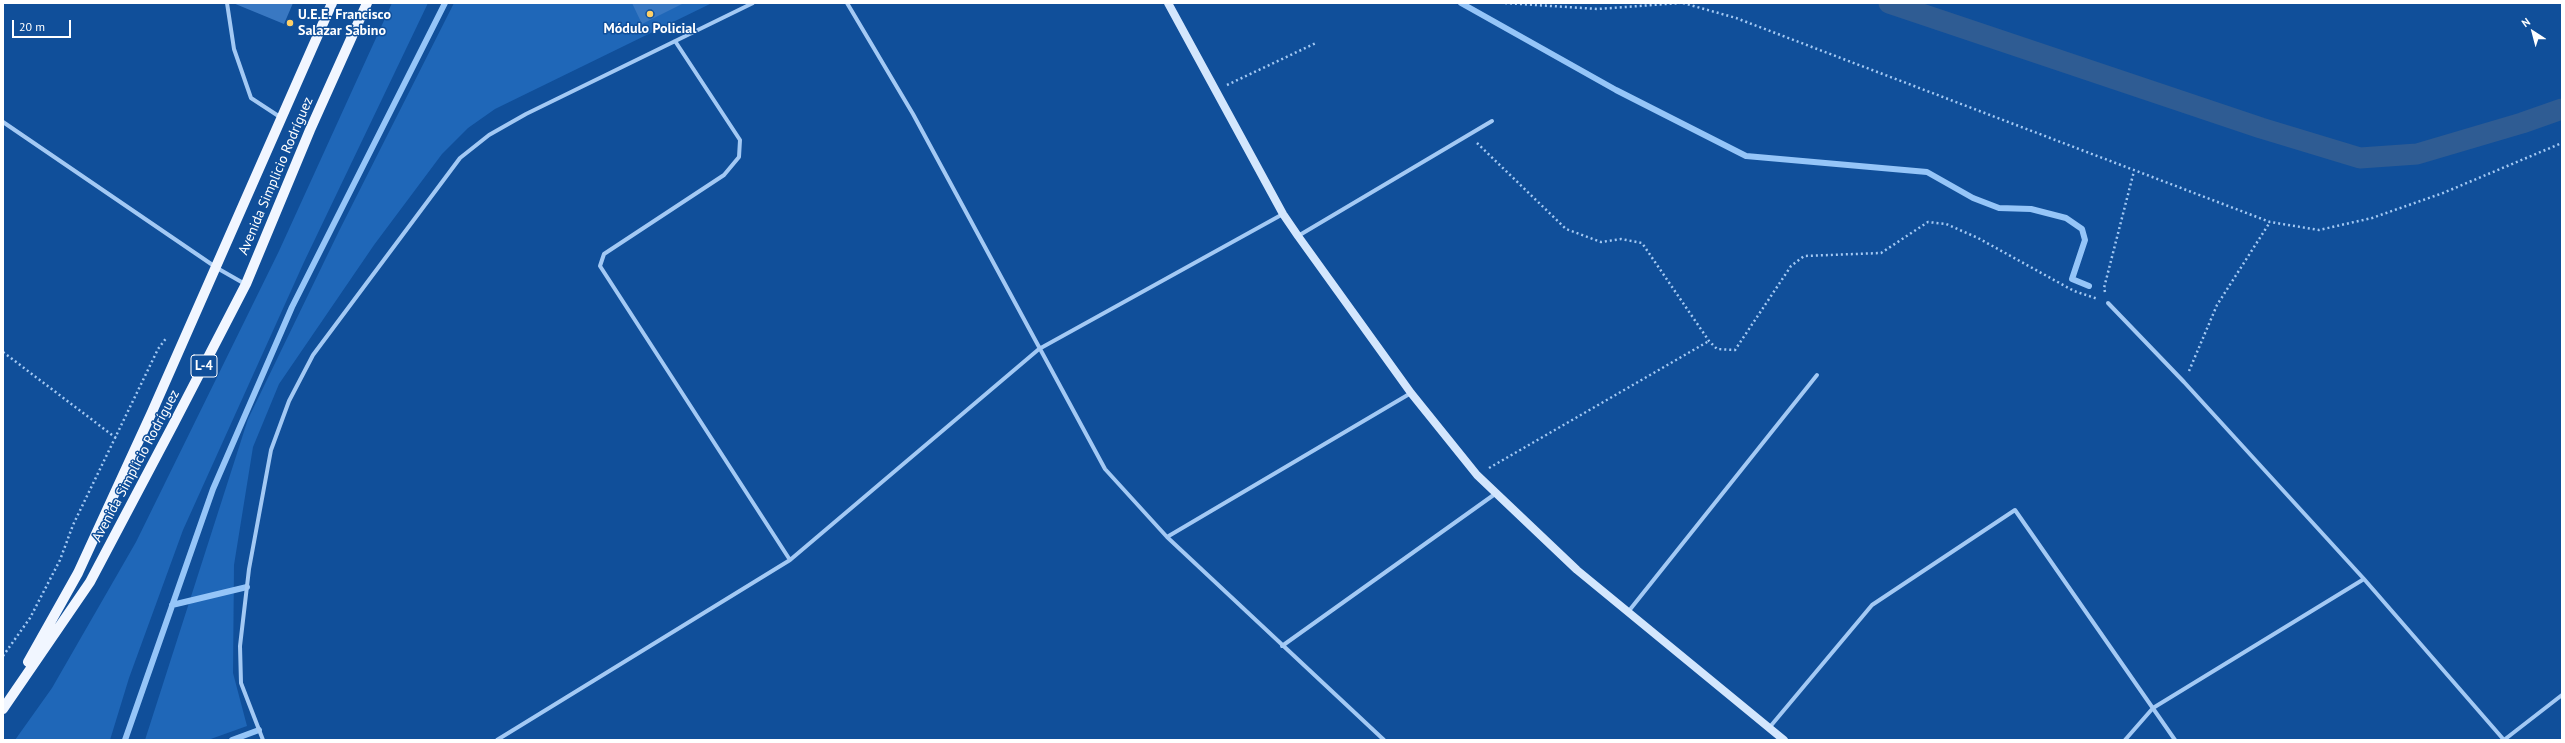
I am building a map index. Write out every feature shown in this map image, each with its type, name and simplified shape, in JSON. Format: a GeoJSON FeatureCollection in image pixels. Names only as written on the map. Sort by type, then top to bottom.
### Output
{"type":"FeatureCollection","features":[{"type":"Feature","properties":{"kind":"main road","name":"Avenida Simplicio Rodríguez"},"geometry":{"type":"LineString","coordinates":[[3,708],[78,573],[188,334],[280,117],[332,3]]}},
{"type":"Feature","properties":{"kind":"main road","name":"Avenida Simplicio Rodríguez"},"geometry":{"type":"LineString","coordinates":[[3,708],[90,582],[246,284],[310,130],[367,3]]}},
{"type":"Feature","properties":{"kind":"main road"},"geometry":{"type":"LineString","coordinates":[[1168,3],[1283,214],[1411,393],[1477,475],[1495,494],[1577,570],[1784,740]]}},
{"type":"Feature","properties":{"kind":"street"},"geometry":{"type":"LineString","coordinates":[[227,3],[234,49],[251,98],[280,117]]}},
{"type":"Feature","properties":{"kind":"street"},"geometry":{"type":"LineString","coordinates":[[263,740],[241,683],[240,646],[249,568],[271,450],[289,401],[313,355],[460,158],[489,135],[526,114],[753,3]]}},
{"type":"Feature","properties":{"kind":"street"},"geometry":{"type":"LineString","coordinates":[[847,3],[913,114],[1105,469],[1166,537],[1384,740]]}},
{"type":"Feature","properties":{"kind":"street"},"geometry":{"type":"LineString","coordinates":[[675,41],[740,140],[739,157],[724,175],[604,254],[600,266],[790,560]]}},
{"type":"Feature","properties":{"kind":"street"},"geometry":{"type":"LineString","coordinates":[[1298,236],[1492,121]]}},
{"type":"Feature","properties":{"kind":"street"},"geometry":{"type":"LineString","coordinates":[[3,122],[217,268],[246,284]]}},
{"type":"Feature","properties":{"kind":"street"},"geometry":{"type":"LineString","coordinates":[[497,740],[790,560],[1039,349],[1283,214]]}},
{"type":"Feature","properties":{"kind":"street"},"geometry":{"type":"LineString","coordinates":[[2108,303],[2184,382],[2364,579],[2504,740],[2562,695]]}},
{"type":"Feature","properties":{"kind":"street"},"geometry":{"type":"LineString","coordinates":[[1628,612],[1817,375]]}},
{"type":"Feature","properties":{"kind":"street"},"geometry":{"type":"LineString","coordinates":[[1166,537],[1411,393]]}},
{"type":"Feature","properties":{"kind":"street"},"geometry":{"type":"LineString","coordinates":[[1282,646],[1495,494]]}},
{"type":"Feature","properties":{"kind":"street"},"geometry":{"type":"LineString","coordinates":[[1769,728],[1872,604],[2015,510],[2175,740]]}},
{"type":"Feature","properties":{"kind":"street"},"geometry":{"type":"LineString","coordinates":[[2125,740],[2153,708],[2364,579]]}},
{"type":"Feature","properties":{"kind":"path"},"geometry":{"type":"LineString","coordinates":[[1505,3],[1598,9],[1682,3],[1736,18],[2270,222],[2319,230],[2372,218],[2443,193],[2562,143]]}},
{"type":"Feature","properties":{"kind":"path"},"geometry":{"type":"LineString","coordinates":[[1216,90],[1316,43]]}},
{"type":"Feature","properties":{"kind":"path"},"geometry":{"type":"LineString","coordinates":[[1469,134],[1566,229],[1601,242],[1621,239],[1642,243],[1709,341],[1717,349],[1735,350],[1791,266],[1804,256],[1881,253],[1928,222],[1946,224],[1978,238],[2074,291],[2108,303]]}},
{"type":"Feature","properties":{"kind":"path"},"geometry":{"type":"LineString","coordinates":[[2108,303],[2104,288],[2134,171]]}},
{"type":"Feature","properties":{"kind":"path"},"geometry":{"type":"LineString","coordinates":[[2184,382],[2217,305],[2270,222]]}},
{"type":"Feature","properties":{"kind":"path"},"geometry":{"type":"LineString","coordinates":[[3,656],[30,618],[60,560],[73,525],[158,350],[168,336],[188,334]]}},
{"type":"Feature","properties":{"kind":"path"},"geometry":{"type":"LineString","coordinates":[[1477,475],[1709,341]]}},
{"type":"Feature","properties":{"kind":"path"},"geometry":{"type":"LineString","coordinates":[[3,352],[116,438]]}},
{"type":"Feature","properties":{"kind":"shaded area"},"geometry":{"type":"Polygon","coordinates":[[[392,3],[428,3],[304,262],[183,530],[129,678],[110,740],[15,740],[52,688],[136,542],[279,251],[392,3]]]}},
{"type":"Feature","properties":{"kind":"shaded area"},"geometry":{"type":"Polygon","coordinates":[[[454,3],[712,3],[495,109],[468,128],[442,154],[374,245],[279,384],[253,447],[234,565],[233,673],[247,726],[208,740],[145,740],[248,419],[339,231],[454,3]]]}},
{"type":"Feature","properties":{"kind":"building"},"geometry":{"type":"Polygon","coordinates":[[[233,3],[293,3],[284,24],[233,3]]]}},
{"type":"Feature","properties":{"kind":"building","name":"Módulo Policial"},"geometry":{"type":"Polygon","coordinates":[[[632,3],[684,3],[642,24],[632,3]]]}},
{"type":"Feature","properties":{"kind":"waterway"},"geometry":{"type":"LineString","coordinates":[[125,740],[213,489],[292,307],[445,3]]}},
{"type":"Feature","properties":{"kind":"waterway"},"geometry":{"type":"LineString","coordinates":[[1461,3],[1616,90],[1746,156],[1927,172],[1973,198],[1999,208],[2031,209],[2066,218],[2082,229],[2085,240],[2072,279],[2089,286]]}},
{"type":"Feature","properties":{"kind":"waterway"},"geometry":{"type":"LineString","coordinates":[[1889,3],[2261,128],[2360,158],[2417,154],[2522,123],[2562,109]]}},
{"type":"Feature","properties":{"kind":"waterway"},"geometry":{"type":"LineString","coordinates":[[172,605],[247,587]]}},
{"type":"Feature","properties":{"kind":"waterway"},"geometry":{"type":"LineString","coordinates":[[232,740],[259,730]]}},
{"type":"Feature","properties":{"kind":"place","name":"Módulo Policial"},"geometry":{"type":"Point","coordinates":[650,14]}},
{"type":"Feature","properties":{"kind":"place","name":"U.E.E. Francisco Salazar Sabino"},"geometry":{"type":"Point","coordinates":[290,23]}}]}
